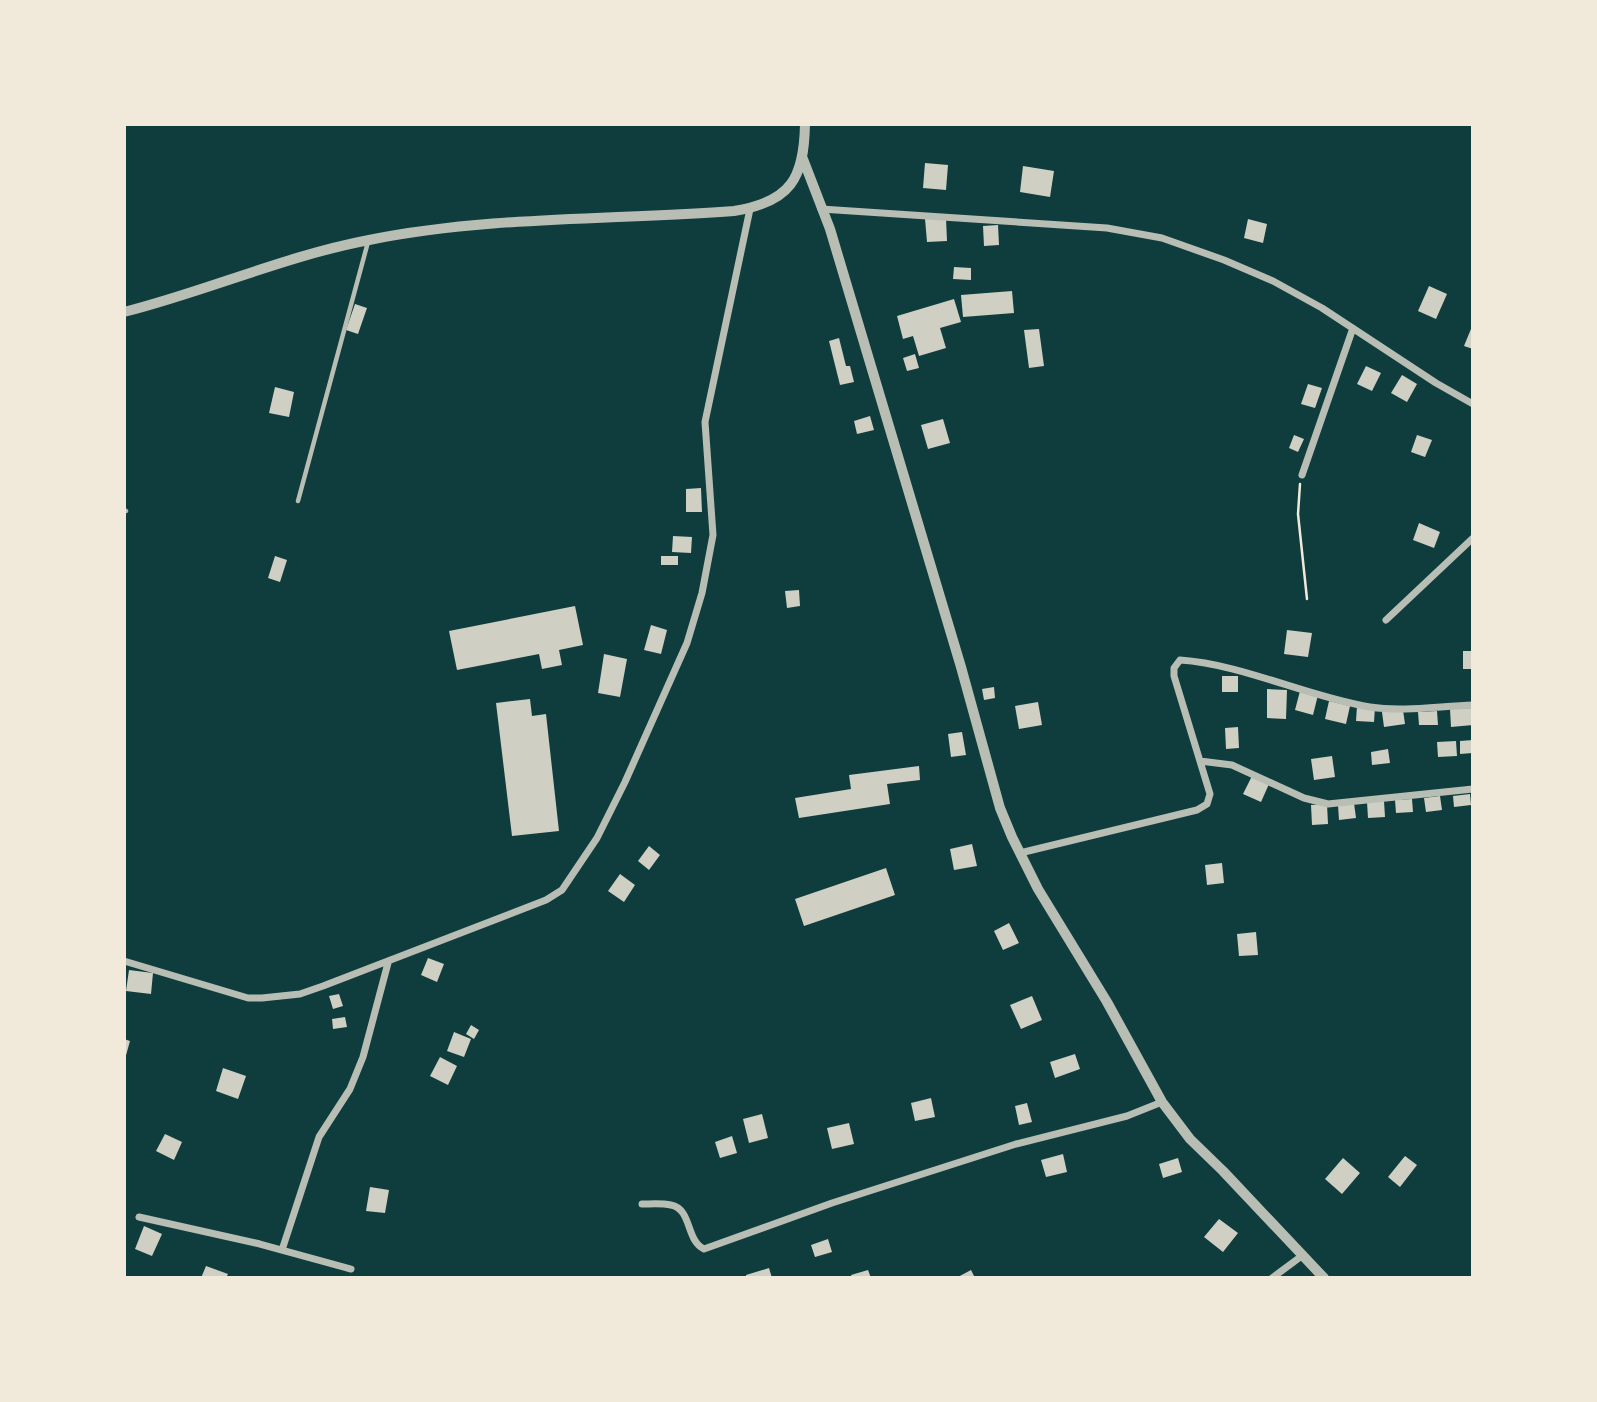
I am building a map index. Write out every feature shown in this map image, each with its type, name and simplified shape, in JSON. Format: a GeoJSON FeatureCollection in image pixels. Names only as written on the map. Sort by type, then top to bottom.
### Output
{"type":"FeatureCollection","features":[{"type":"Feature","properties":{"kind":"street"},"geometry":{"type":"LineString","coordinates":[[124,312],[309,254],[369,239],[484,224],[717,213],[750,209],[767,203],[785,190],[799,171],[803,159],[806,124]]}},
{"type":"Feature","properties":{"kind":"street"},"geometry":{"type":"LineString","coordinates":[[803,159],[830,229],[961,667],[1000,808],[1020,853],[1038,889],[1107,1002],[1162,1102],[1190,1139],[1324,1278]]}},
{"type":"Feature","properties":{"kind":"street"},"geometry":{"type":"LineString","coordinates":[[124,961],[234,995],[262,998],[300,994],[553,897],[573,875],[609,817],[687,643],[702,593],[712,534],[713,510],[705,422],[750,209]]}},
{"type":"Feature","properties":{"kind":"street"},"geometry":{"type":"LineString","coordinates":[[821,209],[997,220],[1137,233],[1188,247],[1273,281],[1473,404]]}},
{"type":"Feature","properties":{"kind":"street"},"geometry":{"type":"LineString","coordinates":[[1302,475],[1353,328]]}},
{"type":"Feature","properties":{"kind":"street"},"geometry":{"type":"LineString","coordinates":[[1386,620],[1473,538]]}},
{"type":"Feature","properties":{"kind":"street"},"geometry":{"type":"LineString","coordinates":[[1020,853],[1203,808],[1210,794],[1174,676],[1174,668],[1180,660],[1239,672],[1372,707],[1404,709],[1473,705]]}},
{"type":"Feature","properties":{"kind":"street"},"geometry":{"type":"LineString","coordinates":[[1200,761],[1232,765],[1304,799],[1328,804],[1473,789]]}},
{"type":"Feature","properties":{"kind":"street"},"geometry":{"type":"LineString","coordinates":[[282,1250],[319,1138],[350,1089],[363,1057],[388,962]]}},
{"type":"Feature","properties":{"kind":"street"},"geometry":{"type":"LineString","coordinates":[[642,1204],[673,1205],[678,1208],[686,1219],[693,1240],[704,1249],[832,1203],[1016,1144],[1127,1116],[1162,1102]]}},
{"type":"Feature","properties":{"kind":"street"},"geometry":{"type":"LineString","coordinates":[[139,1217],[351,1269]]}},
{"type":"Feature","properties":{"kind":"street"},"geometry":{"type":"LineString","coordinates":[[1272,1278],[1303,1255]]}},
{"type":"Feature","properties":{"kind":"lane"},"geometry":{"type":"LineString","coordinates":[[298,501],[369,239]]}},
{"type":"Feature","properties":{"kind":"path"},"geometry":{"type":"LineString","coordinates":[[1302,475],[1298,514],[1307,599]]}},
{"type":"Feature","properties":{"kind":"building"},"geometry":{"type":"Polygon","coordinates":[[[925,163],[948,165],[946,190],[923,188],[925,163]]]}},
{"type":"Feature","properties":{"kind":"building"},"geometry":{"type":"Polygon","coordinates":[[[1023,166],[1054,171],[1050,197],[1020,192],[1023,166]]]}},
{"type":"Feature","properties":{"kind":"building"},"geometry":{"type":"Polygon","coordinates":[[[946,218],[947,241],[927,242],[925,219],[946,218]]]}},
{"type":"Feature","properties":{"kind":"building"},"geometry":{"type":"Polygon","coordinates":[[[1248,219],[1267,224],[1263,243],[1244,238],[1248,219]]]}},
{"type":"Feature","properties":{"kind":"building"},"geometry":{"type":"Polygon","coordinates":[[[998,225],[999,245],[984,246],[983,226],[998,225]]]}},
{"type":"Feature","properties":{"kind":"building"},"geometry":{"type":"Polygon","coordinates":[[[954,267],[971,268],[971,280],[953,279],[954,267]]]}},
{"type":"Feature","properties":{"kind":"building"},"geometry":{"type":"Polygon","coordinates":[[[1429,286],[1447,294],[1436,319],[1418,311],[1429,286]]]}},
{"type":"Feature","properties":{"kind":"building"},"geometry":{"type":"Polygon","coordinates":[[[1012,291],[1014,313],[963,317],[961,295],[1012,291]]]}},
{"type":"Feature","properties":{"kind":"building"},"geometry":{"type":"Polygon","coordinates":[[[954,299],[961,322],[940,328],[946,348],[919,356],[913,336],[903,339],[897,316],[954,299]]]}},
{"type":"Feature","properties":{"kind":"building"},"geometry":{"type":"Polygon","coordinates":[[[355,304],[367,308],[358,334],[346,330],[355,304]]]}},
{"type":"Feature","properties":{"kind":"building"},"geometry":{"type":"Polygon","coordinates":[[[1473,324],[1473,349],[1464,346],[1473,324]]]}},
{"type":"Feature","properties":{"kind":"building"},"geometry":{"type":"Polygon","coordinates":[[[1039,329],[1044,366],[1029,368],[1024,330],[1039,329]]]}},
{"type":"Feature","properties":{"kind":"building"},"geometry":{"type":"Polygon","coordinates":[[[839,338],[846,366],[850,366],[854,382],[840,385],[829,341],[839,338]]]}},
{"type":"Feature","properties":{"kind":"building"},"geometry":{"type":"Polygon","coordinates":[[[915,354],[919,368],[907,371],[903,358],[915,354]]]}},
{"type":"Feature","properties":{"kind":"building"},"geometry":{"type":"Polygon","coordinates":[[[1366,366],[1381,373],[1372,391],[1357,384],[1366,366]]]}},
{"type":"Feature","properties":{"kind":"building"},"geometry":{"type":"Polygon","coordinates":[[[1402,375],[1417,384],[1407,402],[1391,393],[1402,375]]]}},
{"type":"Feature","properties":{"kind":"building"},"geometry":{"type":"Polygon","coordinates":[[[1308,384],[1322,388],[1315,408],[1301,404],[1308,384]]]}},
{"type":"Feature","properties":{"kind":"building"},"geometry":{"type":"Polygon","coordinates":[[[275,387],[294,392],[289,417],[269,413],[275,387]]]}},
{"type":"Feature","properties":{"kind":"building"},"geometry":{"type":"Polygon","coordinates":[[[870,416],[874,430],[857,434],[854,421],[870,416]]]}},
{"type":"Feature","properties":{"kind":"building"},"geometry":{"type":"Polygon","coordinates":[[[943,419],[950,443],[928,449],[921,425],[943,419]]]}},
{"type":"Feature","properties":{"kind":"building"},"geometry":{"type":"Polygon","coordinates":[[[1294,435],[1304,439],[1298,452],[1289,448],[1294,435]]]}},
{"type":"Feature","properties":{"kind":"building"},"geometry":{"type":"Polygon","coordinates":[[[1417,435],[1432,440],[1425,457],[1411,452],[1417,435]]]}},
{"type":"Feature","properties":{"kind":"building"},"geometry":{"type":"Polygon","coordinates":[[[701,488],[702,512],[686,512],[686,489],[701,488]]]}},
{"type":"Feature","properties":{"kind":"building"},"geometry":{"type":"Polygon","coordinates":[[[1419,523],[1440,532],[1434,548],[1413,540],[1419,523]]]}},
{"type":"Feature","properties":{"kind":"building"},"geometry":{"type":"Polygon","coordinates":[[[673,536],[692,537],[691,553],[672,552],[673,536]]]}},
{"type":"Feature","properties":{"kind":"building"},"geometry":{"type":"Polygon","coordinates":[[[275,556],[287,560],[280,582],[268,578],[275,556]]]}},
{"type":"Feature","properties":{"kind":"building"},"geometry":{"type":"Polygon","coordinates":[[[661,556],[678,556],[678,565],[661,565],[661,556]]]}},
{"type":"Feature","properties":{"kind":"building"},"geometry":{"type":"Polygon","coordinates":[[[799,590],[800,606],[787,608],[785,591],[799,590]]]}},
{"type":"Feature","properties":{"kind":"building"},"geometry":{"type":"Polygon","coordinates":[[[575,606],[583,645],[559,650],[562,665],[542,669],[539,654],[457,670],[449,631],[575,606]]]}},
{"type":"Feature","properties":{"kind":"building"},"geometry":{"type":"Polygon","coordinates":[[[651,625],[667,630],[661,654],[644,650],[651,625]]]}},
{"type":"Feature","properties":{"kind":"building"},"geometry":{"type":"Polygon","coordinates":[[[1287,630],[1312,633],[1308,657],[1284,654],[1287,630]]]}},
{"type":"Feature","properties":{"kind":"building"},"geometry":{"type":"Polygon","coordinates":[[[1463,651],[1473,651],[1473,669],[1463,669],[1463,651]]]}},
{"type":"Feature","properties":{"kind":"building"},"geometry":{"type":"Polygon","coordinates":[[[604,654],[627,659],[620,697],[598,693],[604,654]]]}},
{"type":"Feature","properties":{"kind":"building"},"geometry":{"type":"Polygon","coordinates":[[[1222,676],[1238,676],[1238,692],[1222,692],[1222,676]]]}},
{"type":"Feature","properties":{"kind":"building"},"geometry":{"type":"Polygon","coordinates":[[[994,687],[995,698],[984,700],[982,689],[994,687]]]}},
{"type":"Feature","properties":{"kind":"building"},"geometry":{"type":"Polygon","coordinates":[[[1267,689],[1287,690],[1286,719],[1267,718],[1267,689]]]}},
{"type":"Feature","properties":{"kind":"building"},"geometry":{"type":"Polygon","coordinates":[[[1300,691],[1318,695],[1313,715],[1295,710],[1300,691]]]}},
{"type":"Feature","properties":{"kind":"building"},"geometry":{"type":"Polygon","coordinates":[[[530,699],[532,716],[546,714],[559,831],[512,836],[496,703],[530,699]]]}},
{"type":"Feature","properties":{"kind":"building"},"geometry":{"type":"Polygon","coordinates":[[[1329,701],[1350,706],[1346,724],[1325,719],[1329,701]]]}},
{"type":"Feature","properties":{"kind":"building"},"geometry":{"type":"Polygon","coordinates":[[[1038,702],[1042,725],[1019,729],[1015,706],[1038,702]]]}},
{"type":"Feature","properties":{"kind":"building"},"geometry":{"type":"Polygon","coordinates":[[[1357,706],[1375,707],[1374,722],[1356,721],[1357,706]]]}},
{"type":"Feature","properties":{"kind":"building"},"geometry":{"type":"Polygon","coordinates":[[[1472,708],[1473,725],[1451,727],[1450,709],[1472,708]]]}},
{"type":"Feature","properties":{"kind":"building"},"geometry":{"type":"Polygon","coordinates":[[[1403,710],[1405,724],[1384,727],[1382,712],[1403,710]]]}},
{"type":"Feature","properties":{"kind":"building"},"geometry":{"type":"Polygon","coordinates":[[[1437,711],[1438,725],[1419,725],[1418,712],[1437,711]]]}},
{"type":"Feature","properties":{"kind":"building"},"geometry":{"type":"Polygon","coordinates":[[[1238,727],[1239,748],[1226,749],[1225,728],[1238,727]]]}},
{"type":"Feature","properties":{"kind":"building"},"geometry":{"type":"Polygon","coordinates":[[[962,732],[966,755],[951,757],[948,734],[962,732]]]}},
{"type":"Feature","properties":{"kind":"building"},"geometry":{"type":"Polygon","coordinates":[[[1473,740],[1473,753],[1460,754],[1460,741],[1473,740]]]}},
{"type":"Feature","properties":{"kind":"building"},"geometry":{"type":"Polygon","coordinates":[[[1456,741],[1457,756],[1438,757],[1437,742],[1456,741]]]}},
{"type":"Feature","properties":{"kind":"building"},"geometry":{"type":"Polygon","coordinates":[[[1388,749],[1390,763],[1372,765],[1371,752],[1388,749]]]}},
{"type":"Feature","properties":{"kind":"building"},"geometry":{"type":"Polygon","coordinates":[[[1332,756],[1335,777],[1314,780],[1311,759],[1332,756]]]}},
{"type":"Feature","properties":{"kind":"building"},"geometry":{"type":"Polygon","coordinates":[[[919,766],[920,780],[887,784],[890,804],[799,818],[795,798],[851,789],[849,775],[919,766]]]}},
{"type":"Feature","properties":{"kind":"building"},"geometry":{"type":"Polygon","coordinates":[[[1252,776],[1269,784],[1261,802],[1243,794],[1252,776]]]}},
{"type":"Feature","properties":{"kind":"building"},"geometry":{"type":"Polygon","coordinates":[[[1470,794],[1471,805],[1454,807],[1453,796],[1470,794]]]}},
{"type":"Feature","properties":{"kind":"building"},"geometry":{"type":"Polygon","coordinates":[[[1440,796],[1442,810],[1426,812],[1424,798],[1440,796]]]}},
{"type":"Feature","properties":{"kind":"building"},"geometry":{"type":"Polygon","coordinates":[[[1412,799],[1413,812],[1396,813],[1395,800],[1412,799]]]}},
{"type":"Feature","properties":{"kind":"building"},"geometry":{"type":"Polygon","coordinates":[[[1384,801],[1385,817],[1368,818],[1367,802],[1384,801]]]}},
{"type":"Feature","properties":{"kind":"building"},"geometry":{"type":"Polygon","coordinates":[[[1354,803],[1356,818],[1339,820],[1338,805],[1354,803]]]}},
{"type":"Feature","properties":{"kind":"building"},"geometry":{"type":"Polygon","coordinates":[[[1327,804],[1328,824],[1312,825],[1311,805],[1327,804]]]}},
{"type":"Feature","properties":{"kind":"building"},"geometry":{"type":"Polygon","coordinates":[[[972,844],[977,866],[954,870],[950,849],[972,844]]]}},
{"type":"Feature","properties":{"kind":"building"},"geometry":{"type":"Polygon","coordinates":[[[649,846],[660,855],[649,870],[638,861],[649,846]]]}},
{"type":"Feature","properties":{"kind":"building"},"geometry":{"type":"Polygon","coordinates":[[[1222,863],[1224,883],[1207,885],[1205,865],[1222,863]]]}},
{"type":"Feature","properties":{"kind":"building"},"geometry":{"type":"Polygon","coordinates":[[[886,868],[895,895],[804,926],[795,899],[886,868]]]}},
{"type":"Feature","properties":{"kind":"building"},"geometry":{"type":"Polygon","coordinates":[[[620,874],[635,885],[624,902],[608,891],[620,874]]]}},
{"type":"Feature","properties":{"kind":"building"},"geometry":{"type":"Polygon","coordinates":[[[1009,923],[1019,943],[1003,950],[994,931],[1009,923]]]}},
{"type":"Feature","properties":{"kind":"building"},"geometry":{"type":"Polygon","coordinates":[[[1256,932],[1258,955],[1239,956],[1237,934],[1256,932]]]}},
{"type":"Feature","properties":{"kind":"building"},"geometry":{"type":"Polygon","coordinates":[[[428,958],[444,964],[437,982],[421,975],[428,958]]]}},
{"type":"Feature","properties":{"kind":"building"},"geometry":{"type":"Polygon","coordinates":[[[129,970],[153,973],[151,994],[126,991],[129,970]]]}},
{"type":"Feature","properties":{"kind":"building"},"geometry":{"type":"Polygon","coordinates":[[[339,994],[343,1006],[333,1009],[329,996],[339,994]]]}},
{"type":"Feature","properties":{"kind":"building"},"geometry":{"type":"Polygon","coordinates":[[[1032,996],[1042,1020],[1021,1029],[1010,1005],[1032,996]]]}},
{"type":"Feature","properties":{"kind":"building"},"geometry":{"type":"Polygon","coordinates":[[[345,1017],[347,1027],[333,1029],[332,1019],[345,1017]]]}},
{"type":"Feature","properties":{"kind":"building"},"geometry":{"type":"Polygon","coordinates":[[[471,1025],[479,1030],[474,1039],[466,1034],[471,1025]]]}},
{"type":"Feature","properties":{"kind":"building"},"geometry":{"type":"Polygon","coordinates":[[[454,1032],[471,1039],[464,1057],[447,1051],[454,1032]]]}},
{"type":"Feature","properties":{"kind":"building"},"geometry":{"type":"Polygon","coordinates":[[[124,1039],[130,1041],[125,1059],[124,1059],[124,1039]]]}},
{"type":"Feature","properties":{"kind":"building"},"geometry":{"type":"Polygon","coordinates":[[[1075,1054],[1080,1069],[1055,1078],[1050,1062],[1075,1054]]]}},
{"type":"Feature","properties":{"kind":"building"},"geometry":{"type":"Polygon","coordinates":[[[440,1057],[457,1066],[448,1085],[430,1076],[440,1057]]]}},
{"type":"Feature","properties":{"kind":"building"},"geometry":{"type":"Polygon","coordinates":[[[223,1068],[246,1076],[238,1099],[216,1091],[223,1068]]]}},
{"type":"Feature","properties":{"kind":"building"},"geometry":{"type":"Polygon","coordinates":[[[931,1098],[935,1117],[915,1121],[911,1103],[931,1098]]]}},
{"type":"Feature","properties":{"kind":"building"},"geometry":{"type":"Polygon","coordinates":[[[1027,1103],[1032,1122],[1019,1125],[1015,1106],[1027,1103]]]}},
{"type":"Feature","properties":{"kind":"building"},"geometry":{"type":"Polygon","coordinates":[[[762,1114],[768,1138],[749,1143],[743,1119],[762,1114]]]}},
{"type":"Feature","properties":{"kind":"building"},"geometry":{"type":"Polygon","coordinates":[[[849,1123],[854,1144],[832,1149],[827,1128],[849,1123]]]}},
{"type":"Feature","properties":{"kind":"building"},"geometry":{"type":"Polygon","coordinates":[[[165,1134],[182,1142],[174,1160],[156,1151],[165,1134]]]}},
{"type":"Feature","properties":{"kind":"building"},"geometry":{"type":"Polygon","coordinates":[[[732,1136],[737,1153],[720,1158],[715,1142],[732,1136]]]}},
{"type":"Feature","properties":{"kind":"building"},"geometry":{"type":"Polygon","coordinates":[[[1063,1154],[1067,1172],[1046,1177],[1041,1160],[1063,1154]]]}},
{"type":"Feature","properties":{"kind":"building"},"geometry":{"type":"Polygon","coordinates":[[[1405,1156],[1417,1165],[1400,1187],[1388,1177],[1405,1156]]]}},
{"type":"Feature","properties":{"kind":"building"},"geometry":{"type":"Polygon","coordinates":[[[1178,1158],[1182,1172],[1163,1178],[1159,1164],[1178,1158]]]}},
{"type":"Feature","properties":{"kind":"building"},"geometry":{"type":"Polygon","coordinates":[[[1343,1158],[1360,1173],[1342,1194],[1325,1179],[1343,1158]]]}},
{"type":"Feature","properties":{"kind":"building"},"geometry":{"type":"Polygon","coordinates":[[[370,1187],[389,1190],[385,1213],[366,1211],[370,1187]]]}},
{"type":"Feature","properties":{"kind":"building"},"geometry":{"type":"Polygon","coordinates":[[[1219,1219],[1238,1233],[1223,1252],[1204,1237],[1219,1219]]]}},
{"type":"Feature","properties":{"kind":"building"},"geometry":{"type":"Polygon","coordinates":[[[144,1226],[162,1234],[152,1256],[135,1249],[144,1226]]]}},
{"type":"Feature","properties":{"kind":"building"},"geometry":{"type":"Polygon","coordinates":[[[828,1239],[832,1252],[815,1257],[811,1245],[828,1239]]]}},
{"type":"Feature","properties":{"kind":"building"},"geometry":{"type":"Polygon","coordinates":[[[206,1266],[228,1274],[226,1278],[201,1278],[206,1266]]]}},
{"type":"Feature","properties":{"kind":"building"},"geometry":{"type":"Polygon","coordinates":[[[769,1268],[772,1278],[746,1278],[746,1275],[769,1268]]]}},
{"type":"Feature","properties":{"kind":"building"},"geometry":{"type":"Polygon","coordinates":[[[868,1270],[871,1278],[852,1278],[851,1275],[868,1270]]]}},
{"type":"Feature","properties":{"kind":"building"},"geometry":{"type":"Polygon","coordinates":[[[971,1270],[975,1278],[956,1278],[971,1270]]]}}]}
